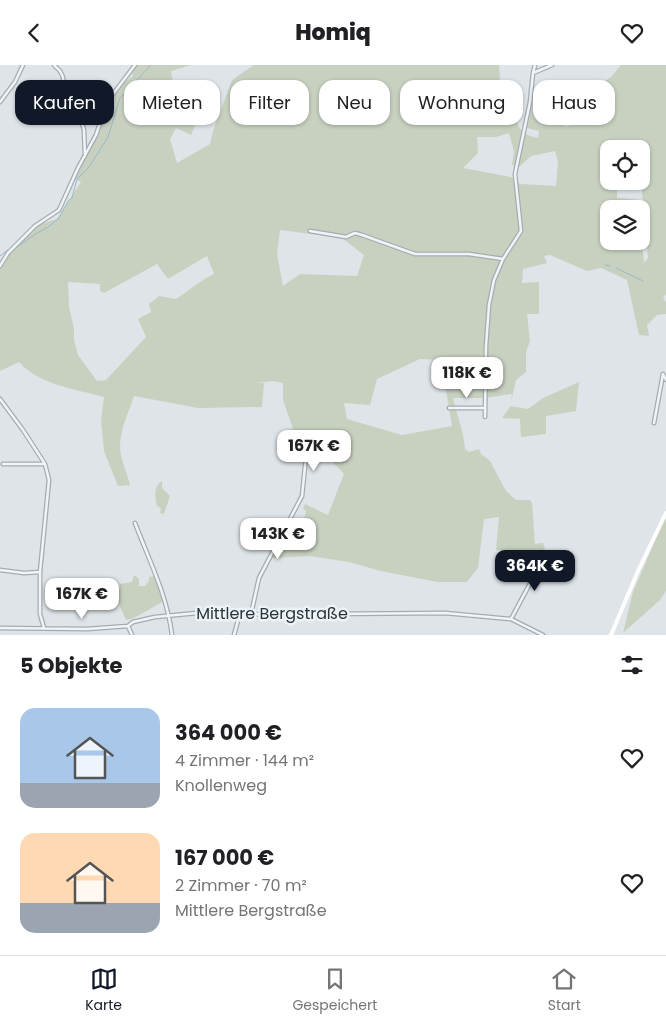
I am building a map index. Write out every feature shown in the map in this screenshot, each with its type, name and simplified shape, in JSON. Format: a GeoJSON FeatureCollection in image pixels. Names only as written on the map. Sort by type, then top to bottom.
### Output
{"type":"FeatureCollection","features":[{"type":"Feature","properties":{"kind":"street"},"geometry":{"type":"LineString","coordinates":[[0,102],[16,82],[22,65]]}},
{"type":"Feature","properties":{"kind":"street"},"geometry":{"type":"LineString","coordinates":[[54,65],[63,77],[64,89],[68,98],[79,113],[84,129],[85,156]]}},
{"type":"Feature","properties":{"kind":"street"},"geometry":{"type":"LineString","coordinates":[[0,266],[8,253],[35,226],[59,210],[96,135],[107,102],[135,65]]}},
{"type":"Feature","properties":{"kind":"street"},"geometry":{"type":"LineString","coordinates":[[485,417],[489,305],[494,280],[503,259],[521,231],[515,173],[530,103],[535,65]]}},
{"type":"Feature","properties":{"kind":"street"},"geometry":{"type":"LineString","coordinates":[[533,73],[552,65]]}},
{"type":"Feature","properties":{"kind":"street"},"geometry":{"type":"LineString","coordinates":[[310,231],[346,237],[355,233],[415,254],[470,254],[503,259]]}},
{"type":"Feature","properties":{"kind":"street"},"geometry":{"type":"LineString","coordinates":[[654,423],[663,374],[666,381],[661,385]]}},
{"type":"Feature","properties":{"kind":"street"},"geometry":{"type":"LineString","coordinates":[[0,399],[45,465],[49,480],[40,572],[40,614],[44,629]]}},
{"type":"Feature","properties":{"kind":"street"},"geometry":{"type":"LineString","coordinates":[[449,408],[485,408]]}},
{"type":"Feature","properties":{"kind":"street"},"geometry":{"type":"LineString","coordinates":[[251,613],[259,577],[302,496],[306,457]]}},
{"type":"Feature","properties":{"kind":"street"},"geometry":{"type":"LineString","coordinates":[[4,463],[45,465]]}},
{"type":"Feature","properties":{"kind":"street"},"geometry":{"type":"LineString","coordinates":[[611,635],[638,571],[666,513]]}},
{"type":"Feature","properties":{"kind":"street"},"geometry":{"type":"LineString","coordinates":[[135,523],[169,615],[172,635]]}},
{"type":"Feature","properties":{"kind":"street"},"geometry":{"type":"LineString","coordinates":[[511,619],[533,578],[561,568]]}},
{"type":"Feature","properties":{"kind":"street"},"geometry":{"type":"LineString","coordinates":[[0,570],[24,573],[40,572]]}},
{"type":"Feature","properties":{"kind":"street","name":"Mittlere Bergstraße"},"geometry":{"type":"LineString","coordinates":[[0,628],[87,629],[128,626],[133,622],[169,615],[218,611],[294,616],[445,613],[511,619],[543,635]]}},
{"type":"Feature","properties":{"kind":"street"},"geometry":{"type":"LineString","coordinates":[[234,635],[240,613]]}},
{"type":"Feature","properties":{"kind":"street"},"geometry":{"type":"LineString","coordinates":[[128,626],[132,635]]}},
{"type":"Feature","properties":{"kind":"green space"},"geometry":{"type":"Polygon","coordinates":[[[137,65],[191,65],[171,71],[173,80],[127,80],[133,76],[132,70],[137,65]]]}},
{"type":"Feature","properties":{"kind":"green space"},"geometry":{"type":"Polygon","coordinates":[[[254,65],[499,65],[500,80],[400,80],[400,125],[518,125],[526,134],[538,138],[539,131],[527,128],[533,102],[533,125],[564,125],[566,127],[570,125],[615,125],[615,80],[606,80],[621,65],[666,65],[666,294],[663,298],[666,302],[666,314],[657,315],[647,325],[649,336],[639,335],[627,280],[601,268],[587,271],[550,255],[544,256],[547,263],[523,269],[522,283],[539,282],[539,314],[527,314],[530,341],[526,352],[526,372],[516,380],[510,404],[512,394],[484,398],[453,398],[465,449],[469,452],[479,449],[481,454],[490,461],[506,491],[516,500],[530,500],[532,503],[535,544],[543,543],[546,553],[505,561],[506,551],[496,550],[499,517],[484,519],[478,568],[467,582],[437,582],[381,571],[349,562],[310,556],[272,558],[289,523],[304,519],[306,511],[303,508],[305,504],[328,515],[344,474],[328,457],[304,460],[277,456],[285,445],[285,431],[293,429],[283,400],[283,383],[273,381],[256,383],[264,383],[262,407],[198,408],[134,396],[120,440],[122,461],[130,485],[118,486],[104,451],[101,420],[104,397],[47,381],[27,370],[19,362],[0,371],[0,266],[8,253],[35,226],[57,219],[81,182],[75,179],[85,157],[93,146],[100,125],[114,125],[114,94],[123,81],[124,125],[195,125],[191,135],[176,128],[170,139],[177,163],[210,144],[215,125],[220,125],[220,112],[230,85],[230,125],[309,125],[309,80],[232,80],[254,65]],[[509,133],[496,137],[477,137],[478,153],[463,168],[511,177],[520,184],[556,186],[558,162],[555,151],[531,156],[520,166],[512,165],[514,151],[509,133]],[[280,230],[277,254],[283,286],[300,274],[357,276],[364,255],[342,238],[280,230]],[[207,256],[168,279],[157,264],[104,293],[100,291],[100,284],[68,282],[69,307],[78,355],[97,381],[106,380],[146,337],[138,319],[151,312],[149,304],[159,296],[176,299],[214,274],[207,256]],[[420,359],[377,379],[370,405],[344,403],[347,419],[402,435],[452,426],[441,360],[420,359]]]}},
{"type":"Feature","properties":{"kind":"green space"},"geometry":{"type":"Polygon","coordinates":[[[579,382],[576,411],[546,416],[546,434],[521,437],[520,419],[502,418],[510,407],[528,409],[543,398],[579,382]]]}},
{"type":"Feature","properties":{"kind":"green space"},"geometry":{"type":"Polygon","coordinates":[[[162,481],[162,488],[170,496],[164,514],[160,513],[161,508],[157,506],[155,496],[157,486],[162,481]]]}},
{"type":"Feature","properties":{"kind":"green space"},"geometry":{"type":"Polygon","coordinates":[[[666,515],[666,591],[660,600],[623,633],[633,592],[666,515]]]}},
{"type":"Feature","properties":{"kind":"green space"},"geometry":{"type":"Polygon","coordinates":[[[134,575],[139,579],[139,586],[145,586],[149,581],[149,577],[155,576],[164,601],[134,618],[126,620],[118,602],[120,584],[132,582],[134,575]]]}},
{"type":"Feature","properties":{"kind":"waterway"},"geometry":{"type":"LineString","coordinates":[[14,249],[58,219],[72,198],[77,179],[89,167],[108,137],[120,98],[151,65]]}},
{"type":"Feature","properties":{"kind":"waterway"},"geometry":{"type":"LineString","coordinates":[[0,256],[8,250]]}},
{"type":"Feature","properties":{"kind":"waterway"},"geometry":{"type":"LineString","coordinates":[[605,265],[610,266]]}},
{"type":"Feature","properties":{"kind":"waterway"},"geometry":{"type":"LineString","coordinates":[[616,268],[643,281]]}}]}
